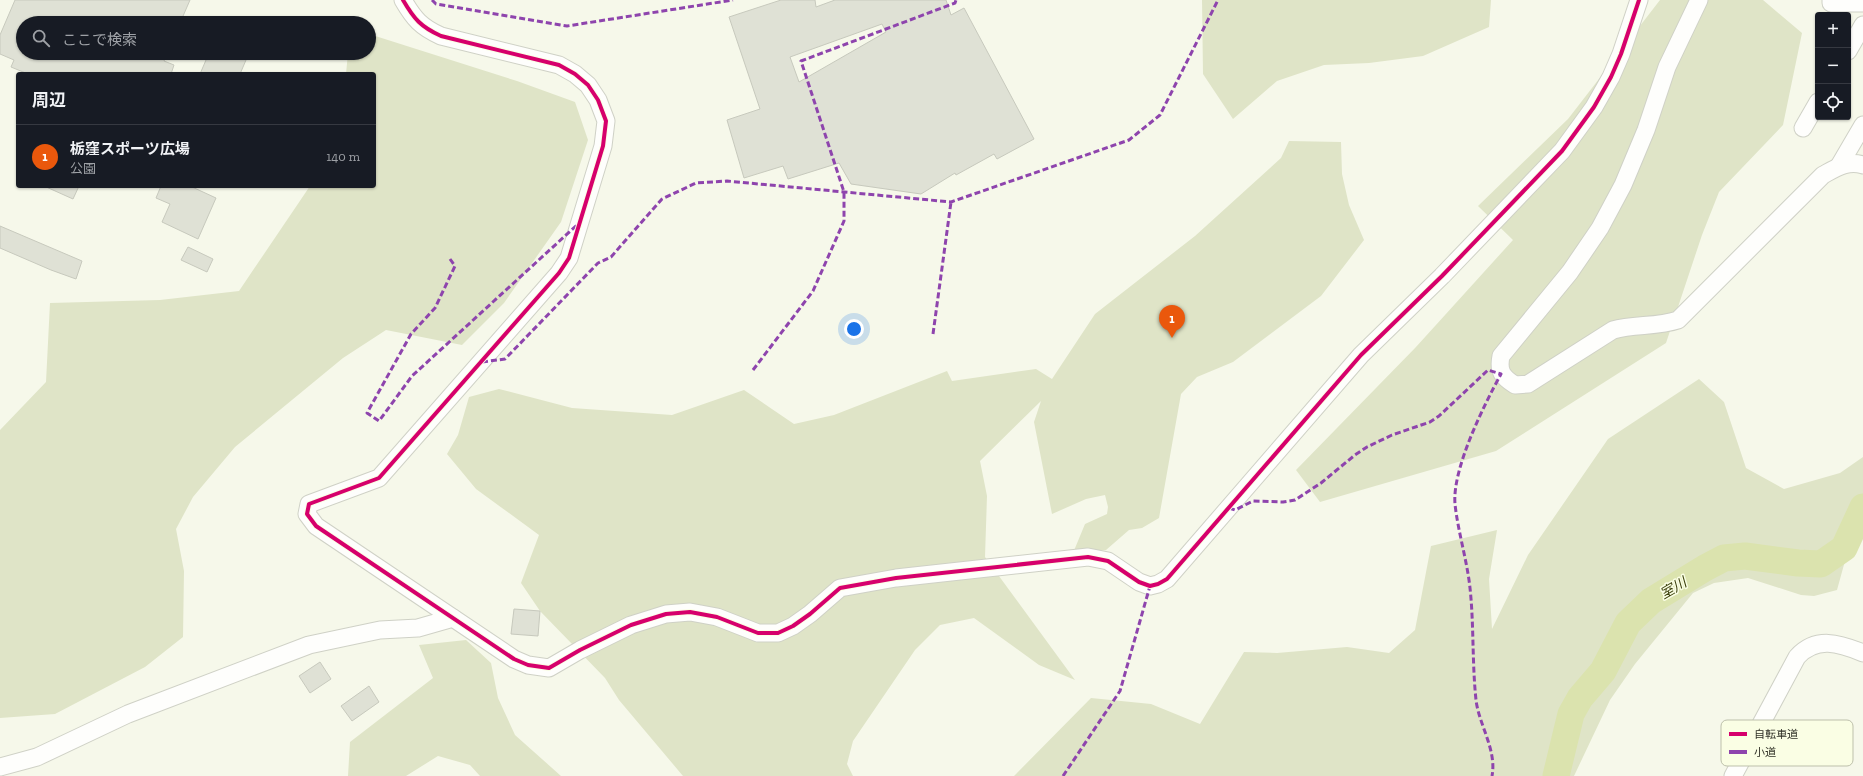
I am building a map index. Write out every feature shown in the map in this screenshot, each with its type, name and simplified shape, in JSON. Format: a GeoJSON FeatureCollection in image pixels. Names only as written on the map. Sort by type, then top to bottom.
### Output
{"type":"FeatureCollection","features":[{"type":"Feature","properties":{"kind":"street"},"geometry":{"type":"LineString","coordinates":[[403,0],[412,17],[426,29],[441,36],[559,66],[575,74],[588,85],[598,100],[606,121],[603,146],[569,258],[559,273],[379,478],[309,504],[307,514],[316,526],[514,659],[528,666],[549,668],[580,650],[631,625],[666,614],[690,612],[718,617],[758,633],[778,633],[793,626],[810,614],[840,588],[896,578],[1088,557],[1108,561],[1138,582],[1150,586],[1167,579],[1361,355],[1442,276],[1562,151],[1594,107],[1611,77],[1622,54],[1639,0]]}},
{"type":"Feature","properties":{"kind":"street"},"geometry":{"type":"LineString","coordinates":[[1699,0],[1667,67],[1646,130],[1623,185],[1600,228],[1570,272],[1501,356],[1499,367],[1501,374],[1515,385],[1528,384],[1613,330],[1626,326],[1666,324],[1678,320],[1823,175],[1839,166],[1856,163],[1863,165]]}},
{"type":"Feature","properties":{"kind":"street"},"geometry":{"type":"LineString","coordinates":[[1831,0],[1831,3],[1860,2]]}},
{"type":"Feature","properties":{"kind":"street"},"geometry":{"type":"LineString","coordinates":[[1850,48],[1863,25]]}},
{"type":"Feature","properties":{"kind":"street"},"geometry":{"type":"LineString","coordinates":[[1803,128],[1815,107]]}},
{"type":"Feature","properties":{"kind":"street"},"geometry":{"type":"LineString","coordinates":[[1839,166],[1863,125]]}},
{"type":"Feature","properties":{"kind":"street"},"geometry":{"type":"LineString","coordinates":[[0,767],[37,757],[128,714],[309,645],[380,630],[418,628],[453,618]]}},
{"type":"Feature","properties":{"kind":"street"},"geometry":{"type":"LineString","coordinates":[[1763,720],[1797,657],[1805,648],[1816,643],[1826,643],[1837,644],[1863,653]]}},
{"type":"Feature","properties":{"kind":"street"},"geometry":{"type":"LineString","coordinates":[[1732,776],[1737,766]]}},
{"type":"Feature","properties":{"kind":"green space"},"geometry":{"type":"Polygon","coordinates":[[[1202,0],[1491,0],[1489,27],[1423,56],[1369,63],[1324,65],[1277,81],[1233,119],[1203,74],[1202,0]]]}},
{"type":"Feature","properties":{"kind":"green space"},"geometry":{"type":"Polygon","coordinates":[[[1660,0],[1763,0],[1802,33],[1783,125],[1719,192],[1702,235],[1666,343],[1496,451],[1320,502],[1296,470],[1416,347],[1513,240],[1478,206],[1568,119],[1660,0]]]}},
{"type":"Feature","properties":{"kind":"green space"},"geometry":{"type":"Polygon","coordinates":[[[376,36],[517,81],[575,102],[588,140],[561,222],[504,303],[462,345],[386,330],[343,358],[235,447],[193,497],[176,529],[184,571],[183,637],[145,667],[55,714],[0,718],[0,430],[46,382],[50,303],[160,300],[239,291],[309,188],[376,188],[376,72],[346,72],[347,60],[376,60],[376,36]]]}},
{"type":"Feature","properties":{"kind":"green space"},"geometry":{"type":"Polygon","coordinates":[[[1289,141],[1341,142],[1342,174],[1349,205],[1364,240],[1321,296],[1233,362],[1197,377],[1181,394],[1159,518],[1142,528],[1129,530],[1106,550],[1073,553],[1085,524],[1107,514],[1108,507],[1105,495],[1086,499],[1052,514],[1034,422],[1041,401],[980,461],[987,496],[985,557],[1075,680],[1039,665],[974,618],[940,625],[915,650],[853,741],[847,764],[853,776],[683,776],[619,700],[605,678],[540,611],[521,583],[539,535],[476,489],[447,454],[458,435],[469,397],[499,389],[572,408],[672,415],[744,390],[794,424],[834,415],[947,371],[952,381],[1036,369],[1052,379],[1095,314],[1195,236],[1281,158],[1289,141]]]}},
{"type":"Feature","properties":{"kind":"green space"},"geometry":{"type":"Polygon","coordinates":[[[1699,379],[1724,402],[1746,468],[1784,489],[1840,473],[1863,457],[1863,530],[1845,561],[1837,590],[1814,596],[1801,595],[1748,578],[1714,583],[1693,593],[1635,664],[1610,700],[1574,776],[1014,776],[1091,698],[1151,704],[1200,724],[1244,652],[1277,653],[1347,647],[1389,653],[1415,630],[1431,546],[1497,530],[1489,579],[1492,629],[1528,555],[1608,439],[1699,379]]]}},
{"type":"Feature","properties":{"kind":"green space"},"geometry":{"type":"Polygon","coordinates":[[[466,640],[491,663],[498,698],[515,735],[561,776],[480,776],[470,765],[438,756],[406,776],[348,776],[350,742],[433,678],[419,645],[466,640]]]}},
{"type":"Feature","properties":{"kind":"building"},"geometry":{"type":"Polygon","coordinates":[[[15,0],[190,0],[183,16],[16,16],[16,60],[164,60],[174,65],[172,72],[23,72],[11,67],[14,60],[0,54],[0,35],[15,0]]]}},
{"type":"Feature","properties":{"kind":"building"},"geometry":{"type":"Polygon","coordinates":[[[781,0],[815,0],[816,7],[835,0],[946,0],[951,15],[964,8],[1034,139],[997,159],[994,154],[956,175],[955,173],[921,194],[851,184],[839,163],[788,179],[783,166],[744,178],[727,120],[760,109],[729,17],[781,0]],[[882,24],[790,57],[799,82],[886,32],[882,24]]]}},
{"type":"Feature","properties":{"kind":"building"},"geometry":{"type":"Polygon","coordinates":[[[206,60],[246,60],[241,72],[201,72],[206,60]]]}},
{"type":"Feature","properties":{"kind":"building"},"geometry":{"type":"Polygon","coordinates":[[[48,188],[78,188],[73,199],[48,188]]]}},
{"type":"Feature","properties":{"kind":"building"},"geometry":{"type":"Polygon","coordinates":[[[160,188],[194,188],[216,198],[198,239],[162,222],[170,204],[156,198],[160,188]]]}},
{"type":"Feature","properties":{"kind":"building"},"geometry":{"type":"Polygon","coordinates":[[[0,226],[82,261],[76,279],[0,248],[0,226]]]}},
{"type":"Feature","properties":{"kind":"building"},"geometry":{"type":"Polygon","coordinates":[[[188,247],[213,259],[207,272],[181,260],[188,247]]]}},
{"type":"Feature","properties":{"kind":"building"},"geometry":{"type":"Polygon","coordinates":[[[514,609],[540,611],[538,636],[511,634],[514,609]]]}},
{"type":"Feature","properties":{"kind":"building"},"geometry":{"type":"Polygon","coordinates":[[[320,662],[331,679],[310,693],[299,676],[320,662]]]}},
{"type":"Feature","properties":{"kind":"building"},"geometry":{"type":"Polygon","coordinates":[[[369,686],[379,702],[352,721],[341,706],[369,686]]]}},
{"type":"Feature","properties":{"kind":"waterway","name":"室川"},"geometry":{"type":"LineString","coordinates":[[1556,776],[1571,714],[1580,698],[1603,671],[1628,623],[1651,601],[1724,558],[1745,556],[1798,563],[1821,564],[1844,548],[1863,507]]}},
{"type":"Feature","properties":{"kind":"marked path"},"geometry":{"type":"LineString","coordinates":[[432,0],[436,4],[567,26],[733,0]]}},
{"type":"Feature","properties":{"kind":"marked path"},"geometry":{"type":"LineString","coordinates":[[753,370],[813,291],[844,221],[844,192],[801,61],[955,3],[956,0]]}},
{"type":"Feature","properties":{"kind":"marked path"},"geometry":{"type":"LineString","coordinates":[[482,362],[505,359],[598,263],[611,257],[662,199],[696,183],[727,181],[951,202],[1129,140],[1160,115],[1218,0]]}},
{"type":"Feature","properties":{"kind":"marked path"},"geometry":{"type":"LineString","coordinates":[[933,334],[951,202]]}},
{"type":"Feature","properties":{"kind":"marked path"},"geometry":{"type":"LineString","coordinates":[[450,259],[455,266],[435,308],[411,334],[367,413],[379,421],[412,376],[577,225]]}},
{"type":"Feature","properties":{"kind":"marked path"},"geometry":{"type":"LineString","coordinates":[[1229,508],[1235,510],[1253,501],[1283,502],[1295,500],[1321,483],[1367,447],[1392,435],[1430,422],[1439,416],[1488,370],[1501,374],[1486,402],[1470,438],[1455,490],[1458,525],[1470,588],[1476,700],[1490,747],[1493,766],[1492,776]]}},
{"type":"Feature","properties":{"kind":"marked path"},"geometry":{"type":"LineString","coordinates":[[1063,776],[1120,691],[1150,586]]}},
{"type":"Feature","properties":{"kind":"cycle path"},"geometry":{"type":"LineString","coordinates":[[403,0],[423,26],[441,36],[559,65],[575,74],[588,85],[598,100],[606,121],[603,146],[569,258],[559,273],[379,478],[309,504],[307,514],[316,526],[514,659],[528,665],[549,668],[580,650],[631,625],[666,614],[690,612],[717,617],[758,633],[778,633],[793,626],[810,614],[840,588],[896,578],[1088,557],[1108,561],[1139,582],[1150,586],[1167,579],[1361,355],[1442,276],[1562,151],[1594,107],[1611,77],[1621,54],[1639,0]]}},
{"type":"Feature","properties":{"kind":"place","name":"栃窪スポーツ広場"},"geometry":{"type":"Point","coordinates":[1172,338]}}]}
